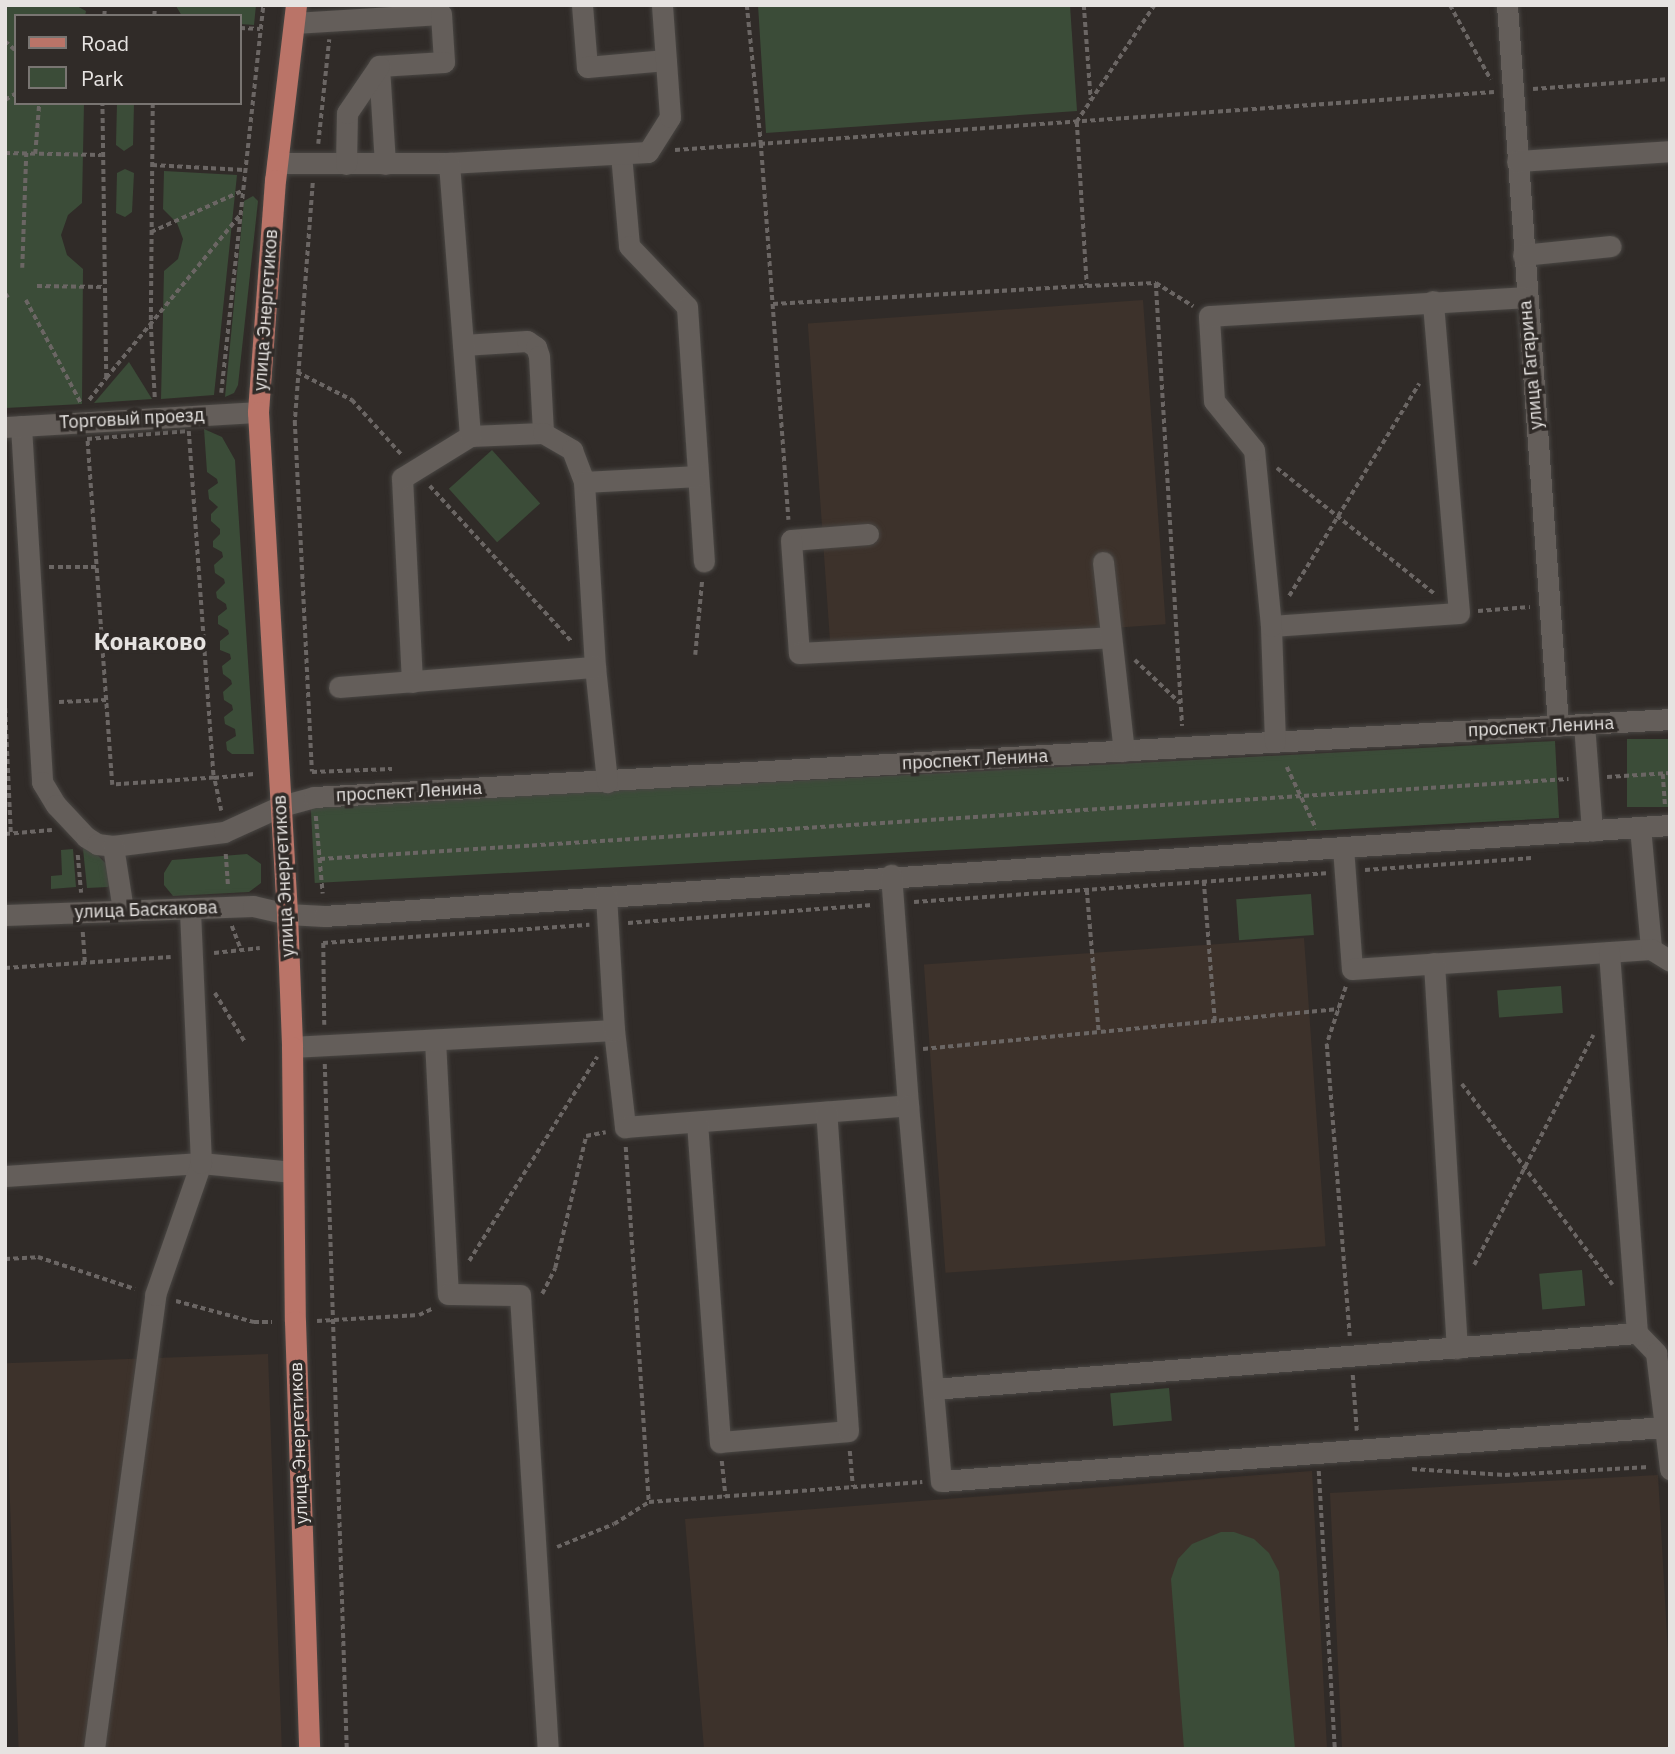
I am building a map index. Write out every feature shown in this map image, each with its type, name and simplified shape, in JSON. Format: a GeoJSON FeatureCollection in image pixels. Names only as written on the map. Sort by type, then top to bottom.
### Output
{"type":"FeatureCollection","features":[{"type":"Feature","properties":{"kind":"main road","name":"улица Энергетиков"},"geometry":{"type":"LineString","coordinates":[[295,14],[277,163],[258,412],[292,1047],[295,1321],[309,1749]]}},
{"type":"Feature","properties":{"kind":"street"},"geometry":{"type":"LineString","coordinates":[[582,5],[587,67],[666,60]]}},
{"type":"Feature","properties":{"kind":"street"},"geometry":{"type":"LineString","coordinates":[[277,163],[449,163],[648,152],[670,117],[662,5]]}},
{"type":"Feature","properties":{"kind":"street","name":"улица Гагарина"},"geometry":{"type":"LineString","coordinates":[[1507,5],[1504,91],[1517,161],[1558,726]]}},
{"type":"Feature","properties":{"kind":"street"},"geometry":{"type":"LineString","coordinates":[[295,14],[331,20],[441,14],[444,62],[379,66]]}},
{"type":"Feature","properties":{"kind":"street"},"geometry":{"type":"LineString","coordinates":[[379,66],[385,163]]}},
{"type":"Feature","properties":{"kind":"street"},"geometry":{"type":"LineString","coordinates":[[346,164],[347,113],[379,66]]}},
{"type":"Feature","properties":{"kind":"street"},"geometry":{"type":"LineString","coordinates":[[1517,161],[1670,151]]}},
{"type":"Feature","properties":{"kind":"street"},"geometry":{"type":"LineString","coordinates":[[621,154],[629,246],[687,307],[704,561]]}},
{"type":"Feature","properties":{"kind":"street"},"geometry":{"type":"LineString","coordinates":[[449,163],[470,436]]}},
{"type":"Feature","properties":{"kind":"street"},"geometry":{"type":"LineString","coordinates":[[1523,255],[1611,246]]}},
{"type":"Feature","properties":{"kind":"street"},"geometry":{"type":"LineString","coordinates":[[1275,742],[1270,626],[1254,450],[1214,401],[1209,316],[1525,297]]}},
{"type":"Feature","properties":{"kind":"street"},"geometry":{"type":"LineString","coordinates":[[1270,626],[1459,613],[1433,302]]}},
{"type":"Feature","properties":{"kind":"street"},"geometry":{"type":"LineString","coordinates":[[463,345],[527,341],[536,347],[540,356],[543,433]]}},
{"type":"Feature","properties":{"kind":"street","name":"Торговый проезд"},"geometry":{"type":"LineString","coordinates":[[13,426],[258,412]]}},
{"type":"Feature","properties":{"kind":"street"},"geometry":{"type":"LineString","coordinates":[[13,426],[42,782],[56,805],[86,837],[97,844],[113,846],[123,910]]}},
{"type":"Feature","properties":{"kind":"street"},"geometry":{"type":"LineString","coordinates":[[412,682],[402,478],[470,436],[543,433],[572,450],[584,482],[595,667],[607,782]]}},
{"type":"Feature","properties":{"kind":"street"},"geometry":{"type":"LineString","coordinates":[[584,482],[698,476]]}},
{"type":"Feature","properties":{"kind":"street"},"geometry":{"type":"LineString","coordinates":[[868,534],[791,540],[799,653],[1111,637]]}},
{"type":"Feature","properties":{"kind":"street"},"geometry":{"type":"LineString","coordinates":[[1103,562],[1124,751]]}},
{"type":"Feature","properties":{"kind":"street"},"geometry":{"type":"LineString","coordinates":[[339,687],[595,667]]}},
{"type":"Feature","properties":{"kind":"street","name":"проспект Ленина"},"geometry":{"type":"LineString","coordinates":[[113,846],[224,832],[281,806],[314,797],[1670,719]]}},
{"type":"Feature","properties":{"kind":"street"},"geometry":{"type":"LineString","coordinates":[[1584,724],[1592,831]]}},
{"type":"Feature","properties":{"kind":"street"},"geometry":{"type":"LineString","coordinates":[[286,914],[324,916],[1668,825]]}},
{"type":"Feature","properties":{"kind":"street"},"geometry":{"type":"LineString","coordinates":[[1640,828],[1651,949]]}},
{"type":"Feature","properties":{"kind":"street"},"geometry":{"type":"LineString","coordinates":[[1343,847],[1352,969],[1651,949],[1670,961]]}},
{"type":"Feature","properties":{"kind":"street"},"geometry":{"type":"LineString","coordinates":[[891,876],[903,1051],[942,1481],[1665,1427]]}},
{"type":"Feature","properties":{"kind":"street"},"geometry":{"type":"LineString","coordinates":[[606,897],[614,1030],[625,1127],[908,1105]]}},
{"type":"Feature","properties":{"kind":"street","name":"улица Баскакова"},"geometry":{"type":"LineString","coordinates":[[5,915],[253,906],[286,914]]}},
{"type":"Feature","properties":{"kind":"street"},"geometry":{"type":"LineString","coordinates":[[94,1749],[155,1295],[201,1163],[190,908]]}},
{"type":"Feature","properties":{"kind":"street"},"geometry":{"type":"LineString","coordinates":[[1609,952],[1636,1324],[1663,1353],[1665,1427],[1670,1468]]}},
{"type":"Feature","properties":{"kind":"street"},"geometry":{"type":"LineString","coordinates":[[1434,963],[1457,1348]]}},
{"type":"Feature","properties":{"kind":"street"},"geometry":{"type":"LineString","coordinates":[[292,1047],[614,1030]]}},
{"type":"Feature","properties":{"kind":"street"},"geometry":{"type":"LineString","coordinates":[[435,1040],[448,1294],[520,1295],[548,1749]]}},
{"type":"Feature","properties":{"kind":"street"},"geometry":{"type":"LineString","coordinates":[[696,1122],[720,1442],[848,1431],[826,1112]]}},
{"type":"Feature","properties":{"kind":"street"},"geometry":{"type":"LineString","coordinates":[[5,1176],[201,1163],[293,1172]]}},
{"type":"Feature","properties":{"kind":"street"},"geometry":{"type":"LineString","coordinates":[[933,1390],[1457,1348],[1636,1324]]}},
{"type":"Feature","properties":{"kind":"path"},"geometry":{"type":"LineString","coordinates":[[221,397],[263,5]]}},
{"type":"Feature","properties":{"kind":"path"},"geometry":{"type":"LineString","coordinates":[[747,5],[761,144],[791,540]]}},
{"type":"Feature","properties":{"kind":"path"},"geometry":{"type":"LineString","coordinates":[[1084,5],[1091,100]]}},
{"type":"Feature","properties":{"kind":"path"},"geometry":{"type":"LineString","coordinates":[[1087,286],[1077,121],[1155,5]]}},
{"type":"Feature","properties":{"kind":"path"},"geometry":{"type":"LineString","coordinates":[[1450,5],[1504,91]]}},
{"type":"Feature","properties":{"kind":"path"},"geometry":{"type":"LineString","coordinates":[[331,20],[297,372],[296,435],[312,772],[396,769]]}},
{"type":"Feature","properties":{"kind":"path"},"geometry":{"type":"LineString","coordinates":[[242,28],[260,29]]}},
{"type":"Feature","properties":{"kind":"path"},"geometry":{"type":"LineString","coordinates":[[648,152],[1670,79]]}},
{"type":"Feature","properties":{"kind":"path"},"geometry":{"type":"LineString","coordinates":[[35,154],[39,105]]}},
{"type":"Feature","properties":{"kind":"path"},"geometry":{"type":"LineString","coordinates":[[102,105],[106,378]]}},
{"type":"Feature","properties":{"kind":"path"},"geometry":{"type":"LineString","coordinates":[[153,105],[151,324],[155,401]]}},
{"type":"Feature","properties":{"kind":"path"},"geometry":{"type":"LineString","coordinates":[[5,153],[101,155]]}},
{"type":"Feature","properties":{"kind":"path"},"geometry":{"type":"LineString","coordinates":[[22,268],[26,153]]}},
{"type":"Feature","properties":{"kind":"path"},"geometry":{"type":"LineString","coordinates":[[152,165],[245,170]]}},
{"type":"Feature","properties":{"kind":"path"},"geometry":{"type":"LineString","coordinates":[[151,232],[242,191]]}},
{"type":"Feature","properties":{"kind":"path"},"geometry":{"type":"LineString","coordinates":[[26,300],[84,407],[240,215]]}},
{"type":"Feature","properties":{"kind":"path"},"geometry":{"type":"LineString","coordinates":[[773,304],[1156,284],[1209,316]]}},
{"type":"Feature","properties":{"kind":"path"},"geometry":{"type":"LineString","coordinates":[[1156,284],[1182,726]]}},
{"type":"Feature","properties":{"kind":"path"},"geometry":{"type":"LineString","coordinates":[[37,286],[104,287]]}},
{"type":"Feature","properties":{"kind":"path"},"geometry":{"type":"LineString","coordinates":[[1270,626],[1438,353]]}},
{"type":"Feature","properties":{"kind":"path"},"geometry":{"type":"LineString","coordinates":[[297,372],[352,400],[595,667]]}},
{"type":"Feature","properties":{"kind":"path"},"geometry":{"type":"LineString","coordinates":[[222,816],[214,778],[189,431],[87,439],[112,785],[214,778],[254,774]]}},
{"type":"Feature","properties":{"kind":"path"},"geometry":{"type":"LineString","coordinates":[[1254,450],[1459,613],[1549,606]]}},
{"type":"Feature","properties":{"kind":"path"},"geometry":{"type":"LineString","coordinates":[[695,655],[704,561]]}},
{"type":"Feature","properties":{"kind":"path"},"geometry":{"type":"LineString","coordinates":[[1111,637],[1180,703]]}},
{"type":"Feature","properties":{"kind":"path"},"geometry":{"type":"LineString","coordinates":[[5,700],[11,833]]}},
{"type":"Feature","properties":{"kind":"path"},"geometry":{"type":"LineString","coordinates":[[1170,727],[1195,725]]}},
{"type":"Feature","properties":{"kind":"path"},"geometry":{"type":"LineString","coordinates":[[1287,767],[1320,835]]}},
{"type":"Feature","properties":{"kind":"path"},"geometry":{"type":"LineString","coordinates":[[320,859],[1670,773]]}},
{"type":"Feature","properties":{"kind":"path"},"geometry":{"type":"LineString","coordinates":[[1663,774],[1668,825]]}},
{"type":"Feature","properties":{"kind":"path"},"geometry":{"type":"LineString","coordinates":[[316,814],[323,894]]}},
{"type":"Feature","properties":{"kind":"path"},"geometry":{"type":"LineString","coordinates":[[5,834],[65,829]]}},
{"type":"Feature","properties":{"kind":"path"},"geometry":{"type":"LineString","coordinates":[[226,853],[228,886]]}},
{"type":"Feature","properties":{"kind":"path"},"geometry":{"type":"LineString","coordinates":[[347,1749],[332,1320],[323,943],[1534,857]]}},
{"type":"Feature","properties":{"kind":"path"},"geometry":{"type":"LineString","coordinates":[[1204,881],[1215,1022]]}},
{"type":"Feature","properties":{"kind":"path"},"geometry":{"type":"LineString","coordinates":[[1087,890],[1099,1033]]}},
{"type":"Feature","properties":{"kind":"path"},"geometry":{"type":"LineString","coordinates":[[232,926],[241,950]]}},
{"type":"Feature","properties":{"kind":"path"},"geometry":{"type":"LineString","coordinates":[[5,968],[260,948]]}},
{"type":"Feature","properties":{"kind":"path"},"geometry":{"type":"LineString","coordinates":[[1352,969],[1327,1044],[1359,1450]]}},
{"type":"Feature","properties":{"kind":"path"},"geometry":{"type":"LineString","coordinates":[[194,985],[211,986],[246,1042]]}},
{"type":"Feature","properties":{"kind":"path"},"geometry":{"type":"LineString","coordinates":[[903,1051],[1339,1009]]}},
{"type":"Feature","properties":{"kind":"path"},"geometry":{"type":"LineString","coordinates":[[317,1321],[419,1315],[432,1309],[448,1294],[614,1030]]}},
{"type":"Feature","properties":{"kind":"path"},"geometry":{"type":"LineString","coordinates":[[1473,1267],[1593,1034]]}},
{"type":"Feature","properties":{"kind":"path"},"geometry":{"type":"LineString","coordinates":[[1440,1054],[1525,1167],[1636,1324]]}},
{"type":"Feature","properties":{"kind":"path"},"geometry":{"type":"LineString","coordinates":[[538,1301],[555,1268],[586,1136],[625,1127]]}},
{"type":"Feature","properties":{"kind":"path"},"geometry":{"type":"LineString","coordinates":[[848,1431],[853,1487]]}},
{"type":"Feature","properties":{"kind":"path"},"geometry":{"type":"LineString","coordinates":[[720,1442],[726,1497]]}},
{"type":"Feature","properties":{"kind":"path"},"geometry":{"type":"LineString","coordinates":[[1319,1453],[1335,1749]]}},
{"type":"Feature","properties":{"kind":"path"},"geometry":{"type":"LineString","coordinates":[[1401,1468],[1505,1475],[1670,1468]]}},
{"type":"Feature","properties":{"kind":"path"},"geometry":{"type":"LineString","coordinates":[[535,1553],[570,1544],[614,1524],[649,1502]]}},
{"type":"Feature","properties":{"kind":"shaded area"},"geometry":{"type":"Polygon","coordinates":[[[1143,300],[1166,624],[830,648],[808,323],[1143,300]]]}},
{"type":"Feature","properties":{"kind":"shaded area"},"geometry":{"type":"Polygon","coordinates":[[[1304,938],[1326,1246],[945,1273],[924,965],[1304,938]]]}},
{"type":"Feature","properties":{"kind":"shaded area"},"geometry":{"type":"Polygon","coordinates":[[[268,1354],[282,1749],[19,1749],[5,1363],[268,1354]]]}},
{"type":"Feature","properties":{"kind":"shaded area"},"geometry":{"type":"Polygon","coordinates":[[[1312,1471],[1327,1749],[704,1749],[685,1519],[1312,1471]]]}},
{"type":"Feature","properties":{"kind":"shaded area"},"geometry":{"type":"Polygon","coordinates":[[[1658,1475],[1670,1689],[1670,1749],[1342,1749],[1330,1493],[1658,1475]]]}},
{"type":"Feature","properties":{"kind":"green space"},"geometry":{"type":"Polygon","coordinates":[[[5,5],[75,5],[86,11],[85,14],[14,14],[14,105],[84,105],[82,203],[68,215],[61,235],[67,255],[83,269],[82,404],[5,408],[5,5]]]}},
{"type":"Feature","properties":{"kind":"green space"},"geometry":{"type":"Polygon","coordinates":[[[256,5],[254,25],[242,24],[242,14],[181,14],[176,6],[256,5]]]}},
{"type":"Feature","properties":{"kind":"green space"},"geometry":{"type":"Polygon","coordinates":[[[758,5],[1070,5],[1077,111],[766,133],[758,5]]]}},
{"type":"Feature","properties":{"kind":"green space"},"geometry":{"type":"Polygon","coordinates":[[[117,105],[134,105],[133,145],[124,151],[116,145],[117,105]]]}},
{"type":"Feature","properties":{"kind":"green space"},"geometry":{"type":"Polygon","coordinates":[[[125,169],[134,173],[132,212],[125,217],[116,213],[117,173],[125,169]]]}},
{"type":"Feature","properties":{"kind":"green space"},"geometry":{"type":"Polygon","coordinates":[[[164,171],[237,175],[214,395],[161,399],[164,271],[178,259],[183,239],[177,223],[163,209],[164,171]]]}},
{"type":"Feature","properties":{"kind":"green space"},"geometry":{"type":"Polygon","coordinates":[[[253,196],[258,201],[238,385],[234,393],[225,397],[244,201],[253,196]]]}},
{"type":"Feature","properties":{"kind":"green space"},"geometry":{"type":"Polygon","coordinates":[[[129,362],[152,399],[94,403],[129,362]]]}},
{"type":"Feature","properties":{"kind":"green space"},"geometry":{"type":"Polygon","coordinates":[[[204,429],[222,437],[235,460],[254,754],[232,754],[227,750],[226,742],[236,736],[235,729],[225,724],[224,717],[233,710],[232,705],[224,700],[223,692],[232,684],[223,674],[222,666],[231,659],[230,654],[220,650],[220,641],[229,634],[228,630],[218,624],[218,616],[227,609],[226,604],[217,598],[216,592],[225,583],[224,579],[215,573],[214,565],[223,557],[222,552],[213,547],[213,541],[220,534],[220,529],[211,521],[211,514],[218,507],[209,499],[208,490],[218,483],[217,479],[207,472],[204,429]]]}},
{"type":"Feature","properties":{"kind":"green space"},"geometry":{"type":"Polygon","coordinates":[[[492,450],[540,504],[497,542],[449,489],[492,450]]]}},
{"type":"Feature","properties":{"kind":"green space"},"geometry":{"type":"Polygon","coordinates":[[[1627,739],[1670,739],[1670,807],[1627,807],[1627,739]]]}},
{"type":"Feature","properties":{"kind":"green space"},"geometry":{"type":"Polygon","coordinates":[[[1555,741],[1559,818],[315,883],[311,806],[1555,741]]]}},
{"type":"Feature","properties":{"kind":"green space"},"geometry":{"type":"Polygon","coordinates":[[[82,839],[111,869],[114,881],[108,887],[87,888],[82,839]]]}},
{"type":"Feature","properties":{"kind":"green space"},"geometry":{"type":"Polygon","coordinates":[[[73,849],[76,887],[51,889],[51,876],[62,875],[61,850],[73,849]]]}},
{"type":"Feature","properties":{"kind":"green space"},"geometry":{"type":"Polygon","coordinates":[[[247,854],[261,864],[261,883],[249,892],[173,896],[164,885],[164,873],[172,860],[247,854]]]}},
{"type":"Feature","properties":{"kind":"green space"},"geometry":{"type":"Polygon","coordinates":[[[1311,894],[1314,935],[1239,940],[1236,899],[1311,894]]]}},
{"type":"Feature","properties":{"kind":"green space"},"geometry":{"type":"Polygon","coordinates":[[[1561,986],[1563,1013],[1499,1017],[1497,990],[1561,986]]]}},
{"type":"Feature","properties":{"kind":"green space"},"geometry":{"type":"Polygon","coordinates":[[[1582,1270],[1585,1306],[1542,1310],[1539,1274],[1582,1270]]]}},
{"type":"Feature","properties":{"kind":"green space"},"geometry":{"type":"Polygon","coordinates":[[[1169,1388],[1172,1421],[1113,1426],[1110,1393],[1169,1388]]]}},
{"type":"Feature","properties":{"kind":"green space"},"geometry":{"type":"Polygon","coordinates":[[[1221,1532],[1234,1532],[1254,1539],[1269,1553],[1279,1572],[1295,1749],[1184,1749],[1171,1579],[1178,1559],[1192,1544],[1221,1532]]]}},
{"type":"Feature","properties":{"kind":"district","name":"Конаково"},"geometry":{"type":"Point","coordinates":[150,642]}}]}
